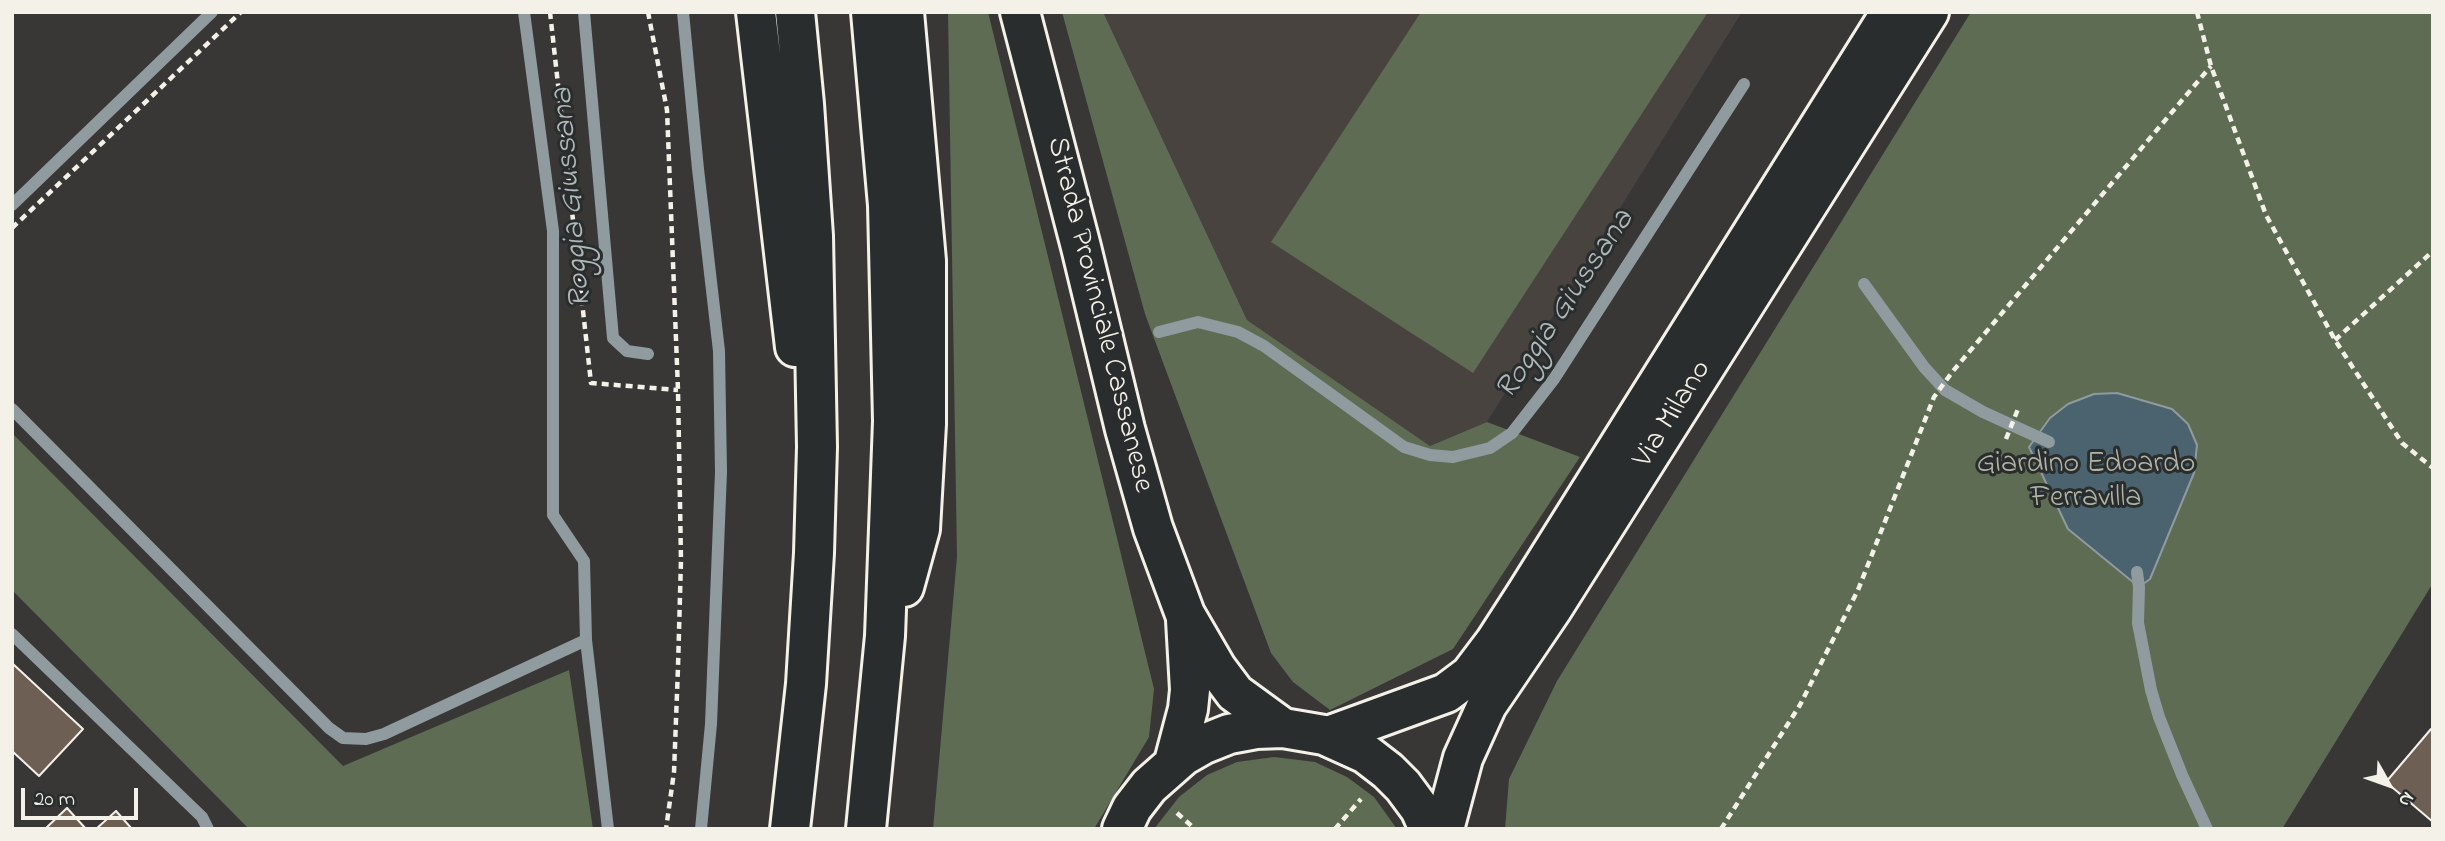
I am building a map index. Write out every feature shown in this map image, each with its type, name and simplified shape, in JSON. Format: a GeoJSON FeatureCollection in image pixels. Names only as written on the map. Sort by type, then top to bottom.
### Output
{"type":"FeatureCollection","features":[{"type":"Feature","properties":{"kind":"main road"},"geometry":{"type":"LineString","coordinates":[[756,12],[815,516]]}},
{"type":"Feature","properties":{"kind":"main road"},"geometry":{"type":"LineString","coordinates":[[790,829],[806,684],[815,516],[817,368],[814,249],[795,12]]}},
{"type":"Feature","properties":{"kind":"main road"},"geometry":{"type":"LineString","coordinates":[[866,829],[883,663],[891,528],[893,340],[884,151],[871,12]]}},
{"type":"Feature","properties":{"kind":"main road"},"geometry":{"type":"LineString","coordinates":[[883,663],[920,529],[926,424],[926,261],[904,12]]}},
{"type":"Feature","properties":{"kind":"main road","name":"Strada Provinciale Cassanese"},"geometry":{"type":"LineString","coordinates":[[1020,12],[1125,429],[1153,528],[1185,614],[1217,668],[1235,692],[1283,728]]}},
{"type":"Feature","properties":{"kind":"main road","name":"Via Milano"},"geometry":{"type":"LineString","coordinates":[[1328,736],[1446,692],[1470,675],[1526,594],[1891,12]]}},
{"type":"Feature","properties":{"kind":"main road","name":"Via Milano"},"geometry":{"type":"LineString","coordinates":[[1444,829],[1463,758],[1487,705],[1552,608],[1929,12]]}},
{"type":"Feature","properties":{"kind":"main road","name":"Strada Provinciale Cassanese"},"geometry":{"type":"LineString","coordinates":[[1174,762],[1188,709],[1190,690],[1185,614]]}},
{"type":"Feature","properties":{"kind":"main road","name":"Strada Provinciale Cassanese"},"geometry":{"type":"LineString","coordinates":[[1122,829],[1132,808],[1149,786],[1174,762],[1204,744],[1229,734],[1283,728],[1328,736],[1357,749],[1388,771],[1414,801],[1429,829]]}},
{"type":"Feature","properties":{"kind":"path"},"geometry":{"type":"LineString","coordinates":[[12,228],[241,12]]}},
{"type":"Feature","properties":{"kind":"path"},"geometry":{"type":"LineString","coordinates":[[550,12],[591,383],[678,390]]}},
{"type":"Feature","properties":{"kind":"path"},"geometry":{"type":"LineString","coordinates":[[648,12],[667,110],[678,390],[681,560],[674,772],[666,829]]}},
{"type":"Feature","properties":{"kind":"path"},"geometry":{"type":"LineString","coordinates":[[2197,12],[2211,66],[2266,215],[2335,340],[2402,443],[2433,468]]}},
{"type":"Feature","properties":{"kind":"path"},"geometry":{"type":"LineString","coordinates":[[1721,829],[1800,705],[1858,590],[1934,397],[1953,371],[2211,66]]}},
{"type":"Feature","properties":{"kind":"path"},"geometry":{"type":"LineString","coordinates":[[2335,340],[2433,251]]}},
{"type":"Feature","properties":{"kind":"path"},"geometry":{"type":"LineString","coordinates":[[2006,439],[2018,409]]}},
{"type":"Feature","properties":{"kind":"shaded area"},"geometry":{"type":"Polygon","coordinates":[[[1103,12],[1742,12],[1487,422],[1430,446],[1247,320],[1103,12]]]}},
{"type":"Feature","properties":{"kind":"green space"},"geometry":{"type":"Polygon","coordinates":[[[948,12],[988,12],[1154,689],[1149,737],[1094,829],[933,829],[957,557],[948,12]]]}},
{"type":"Feature","properties":{"kind":"green space"},"geometry":{"type":"Polygon","coordinates":[[[1062,12],[1103,12],[1247,320],[1430,446],[1487,422],[1580,457],[1453,649],[1330,710],[1293,682],[1271,653],[1145,314],[1062,12]]]}},
{"type":"Feature","properties":{"kind":"green space"},"geometry":{"type":"Polygon","coordinates":[[[1421,12],[1708,12],[1473,373],[1271,242],[1421,12]]]}},
{"type":"Feature","properties":{"kind":"green space","name":"Giardino Edoardo Ferravilla"},"geometry":{"type":"Polygon","coordinates":[[[1971,12],[2433,12],[2433,583],[2282,829],[1505,829],[1509,779],[1557,681],[1971,12]]]}},
{"type":"Feature","properties":{"kind":"green space"},"geometry":{"type":"Polygon","coordinates":[[[12,433],[343,766],[569,670],[593,829],[249,829],[12,590],[12,433]]]}},
{"type":"Feature","properties":{"kind":"green space"},"geometry":{"type":"Polygon","coordinates":[[[1274,757],[1315,762],[1347,777],[1374,797],[1397,829],[1154,829],[1179,797],[1207,775],[1237,762],[1274,757]]]}},
{"type":"Feature","properties":{"kind":"water"},"geometry":{"type":"Polygon","coordinates":[[[2117,393],[2172,409],[2188,424],[2197,445],[2194,473],[2150,579],[2139,587],[2068,529],[2029,447],[2050,418],[2068,404],[2094,394],[2117,393]]]}},
{"type":"Feature","properties":{"kind":"building"},"geometry":{"type":"Polygon","coordinates":[[[13,664],[83,729],[39,776],[12,751],[13,664]]]}},
{"type":"Feature","properties":{"kind":"building"},"geometry":{"type":"Polygon","coordinates":[[[2431,729],[2433,730],[2433,822],[2386,782],[2431,729]]]}},
{"type":"Feature","properties":{"kind":"building"},"geometry":{"type":"Polygon","coordinates":[[[67,808],[86,829],[45,829],[67,808]]]}},
{"type":"Feature","properties":{"kind":"building"},"geometry":{"type":"Polygon","coordinates":[[[116,811],[132,829],[96,829],[116,811]]]}},
{"type":"Feature","properties":{"kind":"waterway"},"geometry":{"type":"LineString","coordinates":[[12,205],[212,12]]}},
{"type":"Feature","properties":{"kind":"waterway"},"geometry":{"type":"LineString","coordinates":[[524,12],[553,231],[553,515],[584,561],[586,640],[608,829]]}},
{"type":"Feature","properties":{"kind":"waterway","name":"Roggia Giussana"},"geometry":{"type":"LineString","coordinates":[[584,12],[613,338],[627,351],[648,354]]}},
{"type":"Feature","properties":{"kind":"waterway"},"geometry":{"type":"LineString","coordinates":[[683,12],[719,351],[721,472],[711,724],[701,829]]}},
{"type":"Feature","properties":{"kind":"waterway","name":"Roggia Giussana"},"geometry":{"type":"LineString","coordinates":[[1159,332],[1198,322],[1238,332],[1264,346],[1404,447],[1430,455],[1453,457],[1490,448],[1512,433],[1554,379],[1744,84]]}},
{"type":"Feature","properties":{"kind":"waterway","name":"Roggia Giussana"},"geometry":{"type":"LineString","coordinates":[[1864,284],[1924,367],[1945,390],[1983,412],[2049,442]]}},
{"type":"Feature","properties":{"kind":"waterway"},"geometry":{"type":"LineString","coordinates":[[12,409],[329,728],[343,738],[366,739],[384,734],[586,640]]}},
{"type":"Feature","properties":{"kind":"waterway","name":"Roggia Giussana"},"geometry":{"type":"LineString","coordinates":[[2137,572],[2138,623],[2151,690],[2182,775],[2207,829]]}},
{"type":"Feature","properties":{"kind":"waterway"},"geometry":{"type":"LineString","coordinates":[[12,634],[202,817],[208,829]]}}]}
